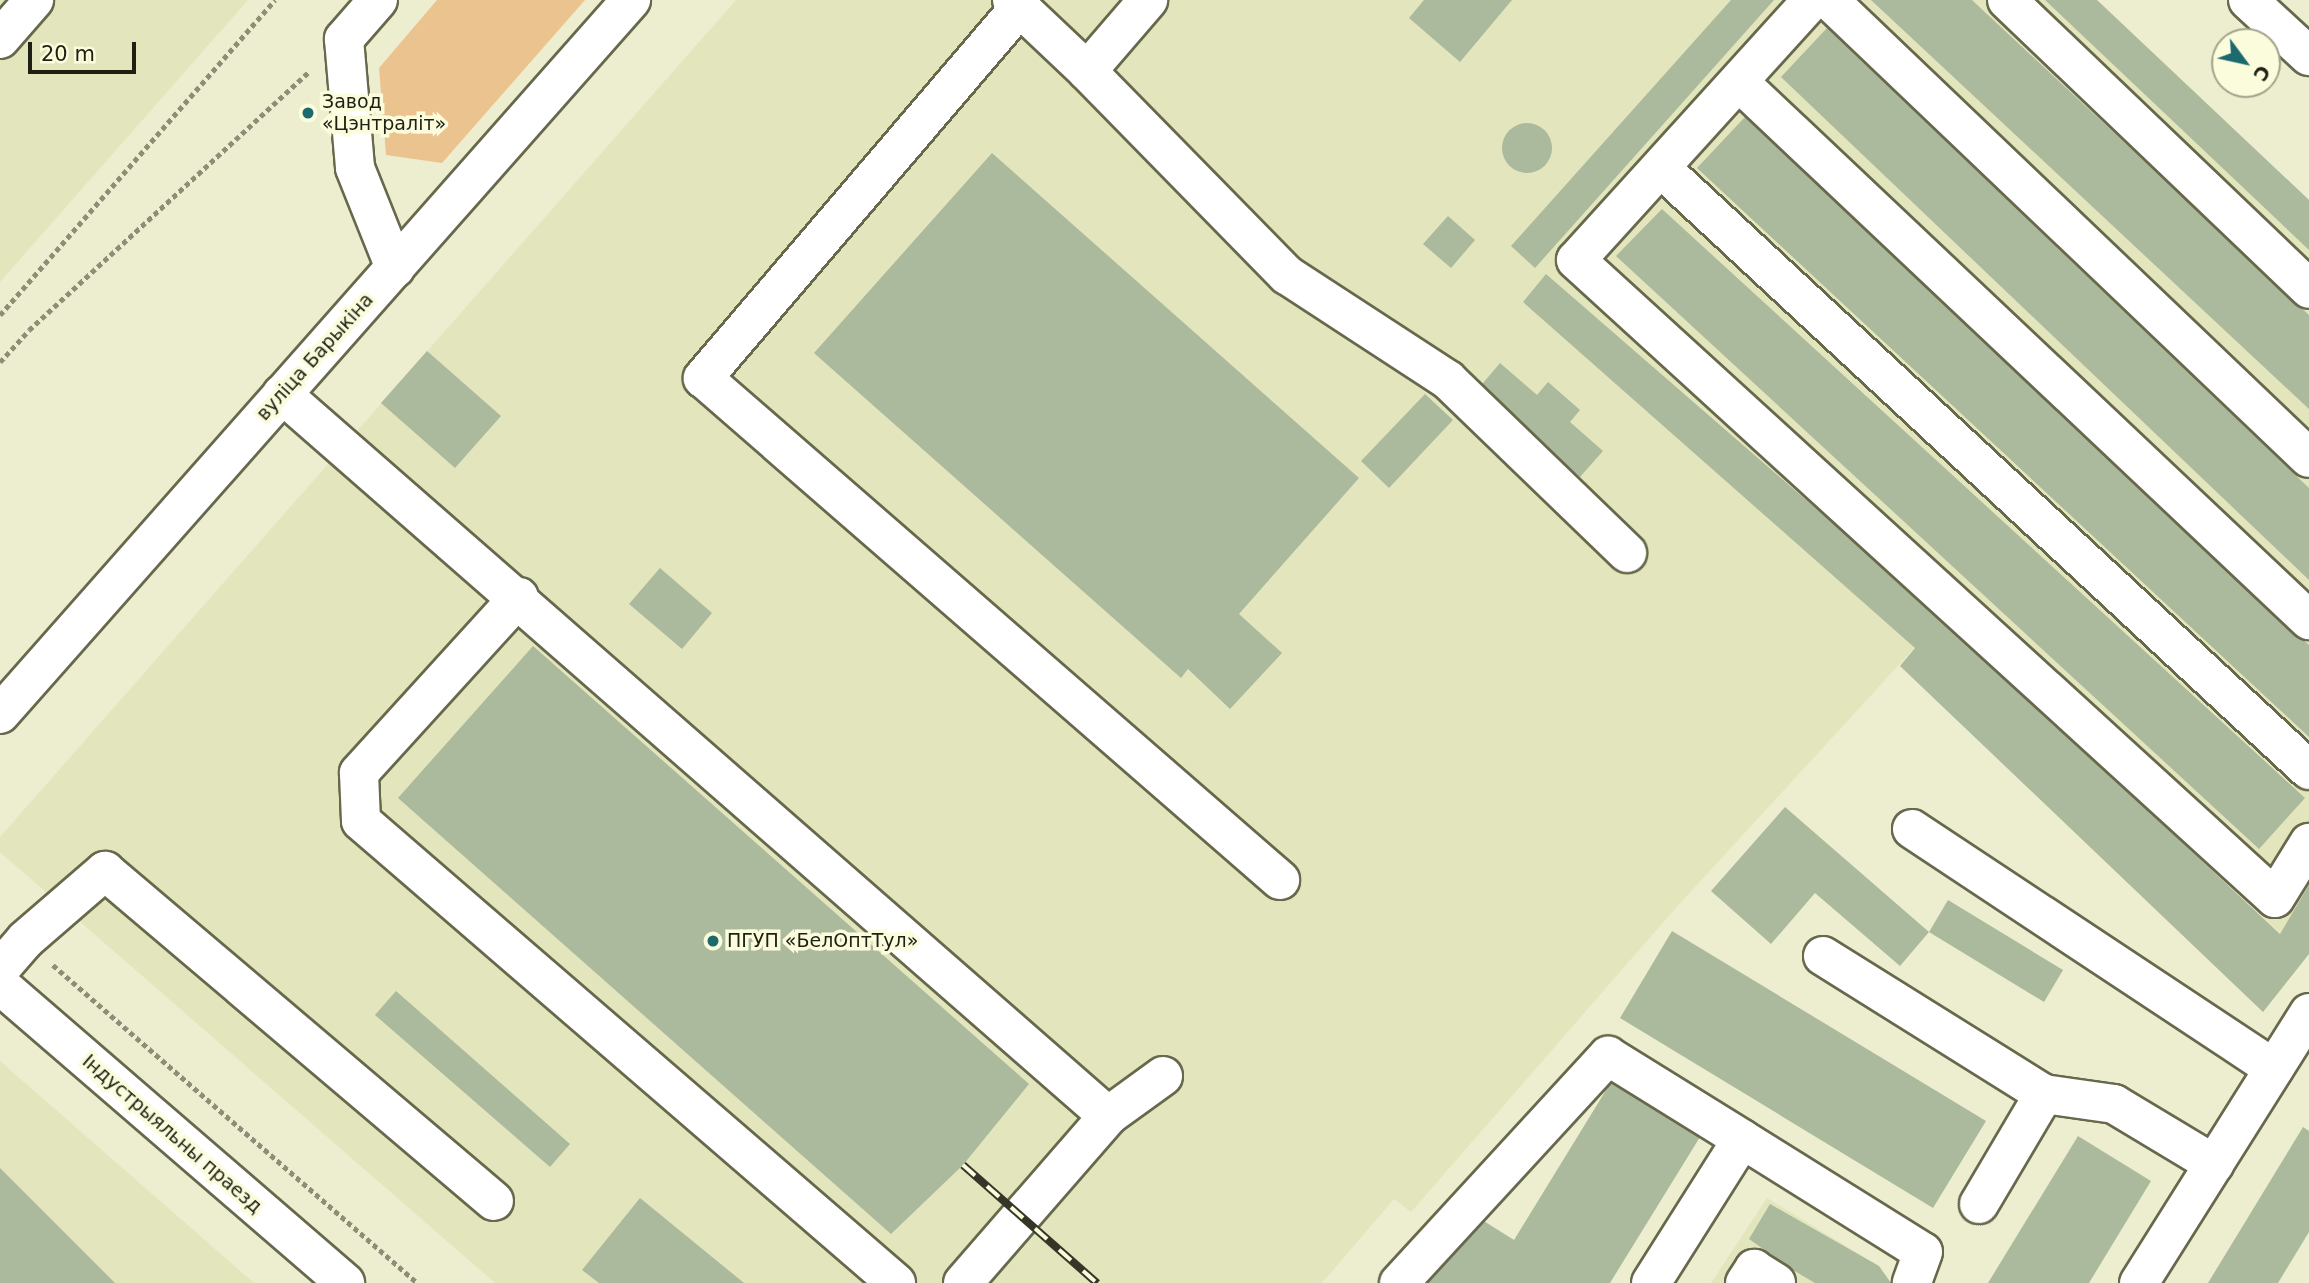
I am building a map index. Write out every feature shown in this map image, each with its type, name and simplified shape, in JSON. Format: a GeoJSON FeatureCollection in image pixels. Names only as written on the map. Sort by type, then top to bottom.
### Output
{"type":"FeatureCollection","features":[{"type":"Feature","properties":{"kind":"main road"},"geometry":{"type":"LineString","coordinates":[[0,39],[34,0]]}},
{"type":"Feature","properties":{"kind":"main road"},"geometry":{"type":"LineString","coordinates":[[378,0],[344,39],[355,168],[395,268]]}},
{"type":"Feature","properties":{"kind":"main road","name":"вуліца Барыкіна"},"geometry":{"type":"LineString","coordinates":[[0,714],[631,0]]}},
{"type":"Feature","properties":{"kind":"main road"},"geometry":{"type":"LineString","coordinates":[[1087,71],[1148,0]]}},
{"type":"Feature","properties":{"kind":"main road"},"geometry":{"type":"LineString","coordinates":[[1812,0],[1662,169],[1576,260],[2275,898],[2309,843]]}},
{"type":"Feature","properties":{"kind":"main road"},"geometry":{"type":"LineString","coordinates":[[1829,0],[2309,458]]}},
{"type":"Feature","properties":{"kind":"main road"},"geometry":{"type":"LineString","coordinates":[[2007,0],[2309,289]]}},
{"type":"Feature","properties":{"kind":"main road"},"geometry":{"type":"LineString","coordinates":[[2248,0],[2309,56]]}},
{"type":"Feature","properties":{"kind":"main road"},"geometry":{"type":"LineString","coordinates":[[1280,880],[703,378],[1016,4],[1087,71],[1287,275],[1448,380],[1627,553]]}},
{"type":"Feature","properties":{"kind":"main road"},"geometry":{"type":"LineString","coordinates":[[1739,82],[2309,620]]}},
{"type":"Feature","properties":{"kind":"main road"},"geometry":{"type":"LineString","coordinates":[[1662,169],[2309,770]]}},
{"type":"Feature","properties":{"kind":"main road"},"geometry":{"type":"LineString","coordinates":[[282,394],[519,597],[1108,1116]]}},
{"type":"Feature","properties":{"kind":"main road"},"geometry":{"type":"LineString","coordinates":[[519,597],[359,773],[361,821],[896,1283]]}},
{"type":"Feature","properties":{"kind":"main road"},"geometry":{"type":"LineString","coordinates":[[1912,829],[2274,1069]]}},
{"type":"Feature","properties":{"kind":"main road"},"geometry":{"type":"LineString","coordinates":[[0,969],[25,940],[105,871],[494,1201]]}},
{"type":"Feature","properties":{"kind":"main road"},"geometry":{"type":"LineString","coordinates":[[1823,956],[2044,1094],[2114,1104],[2214,1164]]}},
{"type":"Feature","properties":{"kind":"main road","name":"Індустрыяльны праезд"},"geometry":{"type":"LineString","coordinates":[[0,985],[345,1283]]}},
{"type":"Feature","properties":{"kind":"main road"},"geometry":{"type":"LineString","coordinates":[[2139,1283],[2309,1013]]}},
{"type":"Feature","properties":{"kind":"main road"},"geometry":{"type":"LineString","coordinates":[[1399,1283],[1608,1056],[1923,1252],[1912,1283]]}},
{"type":"Feature","properties":{"kind":"main road"},"geometry":{"type":"LineString","coordinates":[[963,1283],[1108,1116],[1163,1076]]}},
{"type":"Feature","properties":{"kind":"main road"},"geometry":{"type":"LineString","coordinates":[[1979,1204],[2044,1094]]}},
{"type":"Feature","properties":{"kind":"main road"},"geometry":{"type":"LineString","coordinates":[[1651,1283],[1742,1139]]}},
{"type":"Feature","properties":{"kind":"main road"},"geometry":{"type":"LineString","coordinates":[[1745,1283],[1754,1269],[1776,1283]]}},
{"type":"Feature","properties":{"kind":"path"},"geometry":{"type":"LineString","coordinates":[[0,315],[275,0]]}},
{"type":"Feature","properties":{"kind":"path"},"geometry":{"type":"LineString","coordinates":[[0,362],[29,330],[344,39]]}},
{"type":"Feature","properties":{"kind":"path"},"geometry":{"type":"LineString","coordinates":[[25,940],[418,1283]]}},
{"type":"Feature","properties":{"kind":"shaded area"},"geometry":{"type":"Polygon","coordinates":[[[0,0],[248,0],[0,282],[0,0]]]}},
{"type":"Feature","properties":{"kind":"shaded area"},"geometry":{"type":"Polygon","coordinates":[[[437,0],[585,0],[442,163],[386,155],[379,68],[437,0]]]}},
{"type":"Feature","properties":{"kind":"shaded area"},"geometry":{"type":"Polygon","coordinates":[[[736,0],[2097,0],[2309,200],[2309,951],[2280,933],[1942,618],[1673,911],[1411,1212],[1394,1199],[1322,1283],[495,1283],[0,852],[0,837],[736,0]]]}},
{"type":"Feature","properties":{"kind":"shaded area"},"geometry":{"type":"Polygon","coordinates":[[[0,1061],[254,1283],[0,1283],[0,1061]]]}},
{"type":"Feature","properties":{"kind":"shaded area"},"geometry":{"type":"Polygon","coordinates":[[[1767,1198],[1879,1266],[1890,1283],[1711,1283],[1767,1198]]]}},
{"type":"Feature","properties":{"kind":"building"},"geometry":{"type":"Polygon","coordinates":[[[1424,0],[1512,0],[1460,62],[1409,18],[1424,0]]]}},
{"type":"Feature","properties":{"kind":"building"},"geometry":{"type":"Polygon","coordinates":[[[1731,0],[1774,0],[1535,268],[1511,246],[1731,0]]]}},
{"type":"Feature","properties":{"kind":"building"},"geometry":{"type":"Polygon","coordinates":[[[1871,0],[1972,0],[2309,315],[2309,409],[1871,0]]]}},
{"type":"Feature","properties":{"kind":"building"},"geometry":{"type":"Polygon","coordinates":[[[2045,0],[2097,0],[2309,200],[2309,250],[2045,0]]]}},
{"type":"Feature","properties":{"kind":"building"},"geometry":{"type":"Polygon","coordinates":[[[1827,28],[2309,488],[2309,580],[1781,77],[1827,28]]]}},
{"type":"Feature","properties":{"kind":"building"},"geometry":{"type":"Polygon","coordinates":[[[1745,117],[2309,645],[2309,737],[1697,168],[1745,117]]]}},
{"type":"Feature","properties":{"kind":"building"},"geometry":{"type":"Polygon","coordinates":[[[1527,123],[1545,130],[1552,148],[1545,166],[1527,173],[1509,166],[1502,148],[1509,130],[1527,123]]]}},
{"type":"Feature","properties":{"kind":"building"},"geometry":{"type":"Polygon","coordinates":[[[992,153],[1359,478],[1239,614],[1282,653],[1230,709],[1188,669],[1181,678],[814,353],[992,153]]]}},
{"type":"Feature","properties":{"kind":"building"},"geometry":{"type":"Polygon","coordinates":[[[1662,209],[2305,798],[2259,849],[1616,256],[1662,209]]]}},
{"type":"Feature","properties":{"kind":"building"},"geometry":{"type":"Polygon","coordinates":[[[1448,216],[1475,240],[1451,268],[1423,244],[1448,216]]]}},
{"type":"Feature","properties":{"kind":"building"},"geometry":{"type":"Polygon","coordinates":[[[1546,274],[1942,618],[2280,934],[2309,885],[2309,954],[2263,1012],[1900,666],[1915,648],[1523,302],[1546,274]]]}},
{"type":"Feature","properties":{"kind":"building"},"geometry":{"type":"Polygon","coordinates":[[[427,351],[501,416],[455,468],[381,403],[427,351]]]}},
{"type":"Feature","properties":{"kind":"building"},"geometry":{"type":"Polygon","coordinates":[[[1500,363],[1537,395],[1548,382],[1580,410],[1570,422],[1603,451],[1580,477],[1478,389],[1500,363]]]}},
{"type":"Feature","properties":{"kind":"building"},"geometry":{"type":"Polygon","coordinates":[[[1425,394],[1453,420],[1389,488],[1361,461],[1425,394]]]}},
{"type":"Feature","properties":{"kind":"building"},"geometry":{"type":"Polygon","coordinates":[[[660,568],[712,613],[682,649],[629,604],[660,568]]]}},
{"type":"Feature","properties":{"kind":"building","name":"ПГУП «БелОптТул»"},"geometry":{"type":"Polygon","coordinates":[[[533,646],[1029,1084],[963,1165],[891,1234],[398,798],[533,646]]]}},
{"type":"Feature","properties":{"kind":"building"},"geometry":{"type":"Polygon","coordinates":[[[1785,807],[1929,932],[1900,966],[1815,893],[1771,944],[1711,891],[1785,807]]]}},
{"type":"Feature","properties":{"kind":"building"},"geometry":{"type":"Polygon","coordinates":[[[1948,900],[2063,970],[2044,1002],[1929,932],[1948,900]]]}},
{"type":"Feature","properties":{"kind":"building"},"geometry":{"type":"Polygon","coordinates":[[[1672,931],[1986,1121],[1933,1208],[1620,1018],[1672,931]]]}},
{"type":"Feature","properties":{"kind":"building"},"geometry":{"type":"Polygon","coordinates":[[[396,991],[570,1144],[550,1167],[375,1015],[396,991]]]}},
{"type":"Feature","properties":{"kind":"building"},"geometry":{"type":"Polygon","coordinates":[[[1619,1069],[1708,1124],[1610,1283],[1428,1283],[1471,1213],[1514,1240],[1619,1069]]]}},
{"type":"Feature","properties":{"kind":"building"},"geometry":{"type":"Polygon","coordinates":[[[2303,1127],[2309,1131],[2309,1232],[2278,1283],[2208,1283],[2303,1127]]]}},
{"type":"Feature","properties":{"kind":"building"},"geometry":{"type":"Polygon","coordinates":[[[2078,1136],[2151,1181],[2089,1283],[1988,1283],[2078,1136]]]}},
{"type":"Feature","properties":{"kind":"building"},"geometry":{"type":"Polygon","coordinates":[[[0,1168],[115,1283],[0,1283],[0,1168]]]}},
{"type":"Feature","properties":{"kind":"building"},"geometry":{"type":"Polygon","coordinates":[[[640,1198],[744,1283],[599,1283],[582,1270],[640,1198]]]}},
{"type":"Feature","properties":{"kind":"building"},"geometry":{"type":"Polygon","coordinates":[[[1770,1204],[1879,1266],[1891,1283],[1815,1283],[1793,1270],[1749,1239],[1770,1204]]]}},
{"type":"Feature","properties":{"kind":"railway"},"geometry":{"type":"LineString","coordinates":[[963,1165],[1097,1283]]}},
{"type":"Feature","properties":{"kind":"place","name":"Завод «Цэнтраліт»"},"geometry":{"type":"Point","coordinates":[308,113]}},
{"type":"Feature","properties":{"kind":"place","name":"ПГУП «БелОптТул»"},"geometry":{"type":"Point","coordinates":[713,941]}}]}
